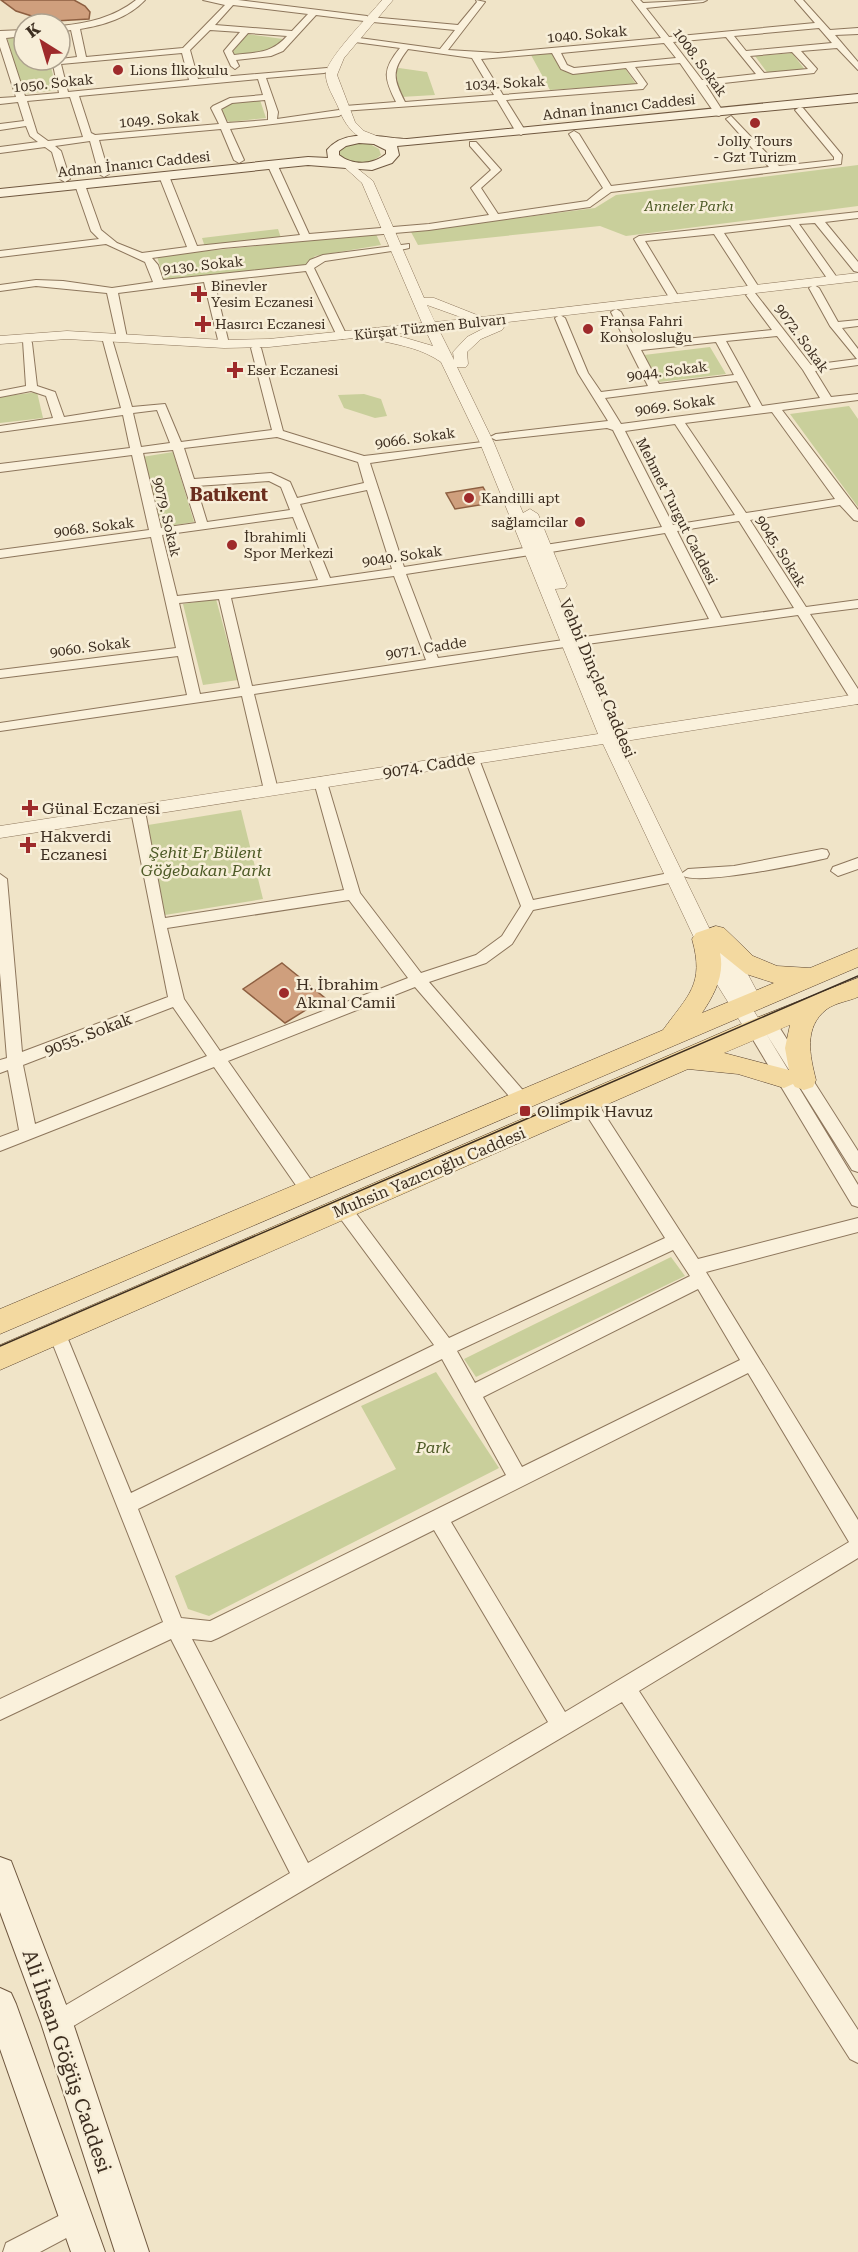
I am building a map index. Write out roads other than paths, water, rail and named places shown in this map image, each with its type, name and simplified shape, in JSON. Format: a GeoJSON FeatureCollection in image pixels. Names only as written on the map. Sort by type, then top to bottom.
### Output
{"type":"FeatureCollection","features":[{"type":"Feature","properties":{"kind":"main road","name":"Adnan İnanıcı Caddesi"},"geometry":{"type":"LineString","coordinates":[[0,185],[306,154],[359,139],[407,143],[858,98]]}},
{"type":"Feature","properties":{"kind":"main road","name":"Adnan İnanıcı Caddesi"},"geometry":{"type":"LineString","coordinates":[[0,193],[308,161],[366,166],[388,158],[473,144],[858,104]]}},
{"type":"Feature","properties":{"kind":"main road"},"geometry":{"type":"LineString","coordinates":[[380,141],[390,146],[388,158]]}},
{"type":"Feature","properties":{"kind":"main road"},"geometry":{"type":"LineString","coordinates":[[340,144],[333,150],[333,156],[345,164]]}},
{"type":"Feature","properties":{"kind":"main road"},"geometry":{"type":"LineString","coordinates":[[710,936],[740,960],[760,970],[783,977],[815,974]]}},
{"type":"Feature","properties":{"kind":"main road"},"geometry":{"type":"LineString","coordinates":[[672,1035],[692,1012],[704,987],[711,966],[710,936]]}},
{"type":"Feature","properties":{"kind":"main road","name":"Muhsin Yazıcıoğlu Caddesi"},"geometry":{"type":"LineString","coordinates":[[0,1358],[684,1060],[815,974],[858,957]]}},
{"type":"Feature","properties":{"kind":"main road","name":"Muhsin Yazıcıoğlu Caddesi"},"geometry":{"type":"LineString","coordinates":[[0,1322],[672,1035],[819,1003],[858,987]]}},
{"type":"Feature","properties":{"kind":"main road"},"geometry":{"type":"LineString","coordinates":[[684,1060],[718,1060],[747,1065],[794,1079],[796,1034],[804,1019],[819,1003]]}},
{"type":"Feature","properties":{"kind":"main road","name":"Ali İhsan Göğüş Caddesi"},"geometry":{"type":"LineString","coordinates":[[0,1872],[57,2023],[132,2252]]}},
{"type":"Feature","properties":{"kind":"main road"},"geometry":{"type":"LineString","coordinates":[[0,2004],[78,2218],[88,2252]]}},
{"type":"Feature","properties":{"kind":"street"},"geometry":{"type":"LineString","coordinates":[[72,27],[109,21],[128,12],[141,0]]}},
{"type":"Feature","properties":{"kind":"street"},"geometry":{"type":"LineString","coordinates":[[207,0],[233,1],[459,28]]}},
{"type":"Feature","properties":{"kind":"street"},"geometry":{"type":"LineString","coordinates":[[340,144],[346,136],[342,111],[331,75],[334,64],[355,39],[380,0]]}},
{"type":"Feature","properties":{"kind":"street"},"geometry":{"type":"LineString","coordinates":[[380,141],[360,134],[323,82],[326,63],[388,0]]}},
{"type":"Feature","properties":{"kind":"street"},"geometry":{"type":"LineString","coordinates":[[638,3],[703,0]]}},
{"type":"Feature","properties":{"kind":"street"},"geometry":{"type":"LineString","coordinates":[[799,0],[858,67]]}},
{"type":"Feature","properties":{"kind":"street"},"geometry":{"type":"LineString","coordinates":[[72,60],[186,50],[233,1]]}},
{"type":"Feature","properties":{"kind":"street"},"geometry":{"type":"LineString","coordinates":[[443,51],[459,28],[484,1]]}},
{"type":"Feature","properties":{"kind":"street","name":"1008. Sokak"},"geometry":{"type":"LineString","coordinates":[[638,3],[700,83],[719,113]]}},
{"type":"Feature","properties":{"kind":"street"},"geometry":{"type":"LineString","coordinates":[[231,58],[280,50],[314,12]]}},
{"type":"Feature","properties":{"kind":"street","name":"1040. Sokak"},"geometry":{"type":"LineString","coordinates":[[355,39],[475,56],[822,25]]}},
{"type":"Feature","properties":{"kind":"street"},"geometry":{"type":"LineString","coordinates":[[75,27],[82,59]]}},
{"type":"Feature","properties":{"kind":"street"},"geometry":{"type":"LineString","coordinates":[[208,27],[293,34]]}},
{"type":"Feature","properties":{"kind":"street"},"geometry":{"type":"LineString","coordinates":[[241,78],[228,51],[246,30]]}},
{"type":"Feature","properties":{"kind":"street"},"geometry":{"type":"LineString","coordinates":[[830,33],[858,31]]}},
{"type":"Feature","properties":{"kind":"street"},"geometry":{"type":"LineString","coordinates":[[728,34],[762,76]]}},
{"type":"Feature","properties":{"kind":"street"},"geometry":{"type":"LineString","coordinates":[[0,35],[10,78],[28,123],[33,134],[56,152],[65,179]]}},
{"type":"Feature","properties":{"kind":"street"},"geometry":{"type":"LineString","coordinates":[[744,54],[840,45]]}},
{"type":"Feature","properties":{"kind":"street"},"geometry":{"type":"LineString","coordinates":[[401,103],[390,80],[390,70],[391,63],[405,46]]}},
{"type":"Feature","properties":{"kind":"street"},"geometry":{"type":"LineString","coordinates":[[700,83],[811,71],[813,69],[794,49]]}},
{"type":"Feature","properties":{"kind":"street"},"geometry":{"type":"LineString","coordinates":[[186,50],[194,83]]}},
{"type":"Feature","properties":{"kind":"street"},"geometry":{"type":"LineString","coordinates":[[555,50],[564,67],[573,71],[681,60]]}},
{"type":"Feature","properties":{"kind":"street"},"geometry":{"type":"LineString","coordinates":[[475,56],[521,132]]}},
{"type":"Feature","properties":{"kind":"street","name":"1034. Sokak"},"geometry":{"type":"LineString","coordinates":[[342,111],[401,103],[499,96],[511,98],[640,87],[643,84],[629,66]]}},
{"type":"Feature","properties":{"kind":"street","name":"1050. Sokak"},"geometry":{"type":"LineString","coordinates":[[0,101],[324,70]]}},
{"type":"Feature","properties":{"kind":"street"},"geometry":{"type":"LineString","coordinates":[[60,72],[87,135],[94,138],[104,174]]}},
{"type":"Feature","properties":{"kind":"street"},"geometry":{"type":"LineString","coordinates":[[261,76],[274,118],[272,122]]}},
{"type":"Feature","properties":{"kind":"street"},"geometry":{"type":"LineString","coordinates":[[238,160],[216,108],[230,101],[268,97]]}},
{"type":"Feature","properties":{"kind":"street","name":"1049. Sokak"},"geometry":{"type":"LineString","coordinates":[[0,150],[94,138],[223,128],[342,111]]}},
{"type":"Feature","properties":{"kind":"street"},"geometry":{"type":"LineString","coordinates":[[143,256],[392,229],[590,204],[608,189],[777,170],[840,160],[831,145],[800,111]]}},
{"type":"Feature","properties":{"kind":"street"},"geometry":{"type":"LineString","coordinates":[[731,119],[777,170]]}},
{"type":"Feature","properties":{"kind":"street"},"geometry":{"type":"LineString","coordinates":[[0,127],[28,123]]}},
{"type":"Feature","properties":{"kind":"street"},"geometry":{"type":"LineString","coordinates":[[574,134],[608,189]]}},
{"type":"Feature","properties":{"kind":"street"},"geometry":{"type":"LineString","coordinates":[[473,144],[496,170],[476,188],[495,217]]}},
{"type":"Feature","properties":{"kind":"street"},"geometry":{"type":"LineString","coordinates":[[388,158],[377,168],[373,178],[392,229]]}},
{"type":"Feature","properties":{"kind":"street"},"geometry":{"type":"LineString","coordinates":[[272,164],[306,238]]}},
{"type":"Feature","properties":{"kind":"street"},"geometry":{"type":"LineString","coordinates":[[345,164],[367,180],[492,440],[614,736],[710,936],[723,978],[754,1016],[794,1079],[858,1165]]}},
{"type":"Feature","properties":{"kind":"street"},"geometry":{"type":"LineString","coordinates":[[164,176],[193,249]]}},
{"type":"Feature","properties":{"kind":"street"},"geometry":{"type":"LineString","coordinates":[[80,185],[96,231],[106,241],[143,256],[153,266],[159,284]]}},
{"type":"Feature","properties":{"kind":"street"},"geometry":{"type":"LineString","coordinates":[[675,299],[639,239],[858,215]]}},
{"type":"Feature","properties":{"kind":"street"},"geometry":{"type":"LineString","coordinates":[[818,220],[858,268]]}},
{"type":"Feature","properties":{"kind":"street"},"geometry":{"type":"LineString","coordinates":[[794,223],[833,279]]}},
{"type":"Feature","properties":{"kind":"street","name":"9072. Sokak"},"geometry":{"type":"LineString","coordinates":[[717,230],[753,292],[808,369],[827,400]]}},
{"type":"Feature","properties":{"kind":"street"},"geometry":{"type":"LineString","coordinates":[[0,254],[106,241]]}},
{"type":"Feature","properties":{"kind":"street","name":"9130. Sokak"},"geometry":{"type":"LineString","coordinates":[[0,288],[36,283],[63,284],[112,291],[309,268],[315,261],[323,258],[400,246]]}},
{"type":"Feature","properties":{"kind":"street"},"geometry":{"type":"LineString","coordinates":[[309,268],[342,336]]}},
{"type":"Feature","properties":{"kind":"street","name":"Kürşat Tüzmen Bulvarı"},"geometry":{"type":"LineString","coordinates":[[0,340],[67,335],[256,348],[295,347],[378,335],[434,322],[504,322],[560,318],[858,277]]}},
{"type":"Feature","properties":{"kind":"street"},"geometry":{"type":"LineString","coordinates":[[208,278],[224,344]]}},
{"type":"Feature","properties":{"kind":"street","name":"Kürşat Tüzmen Bulvarı"},"geometry":{"type":"LineString","coordinates":[[504,322],[675,299],[858,283]]}},
{"type":"Feature","properties":{"kind":"street"},"geometry":{"type":"LineString","coordinates":[[814,288],[835,326],[858,356]]}},
{"type":"Feature","properties":{"kind":"street","name":"9079. Sokak"},"geometry":{"type":"LineString","coordinates":[[112,291],[115,340],[127,410],[154,534],[195,700]]}},
{"type":"Feature","properties":{"kind":"street"},"geometry":{"type":"LineString","coordinates":[[616,312],[654,388]]}},
{"type":"Feature","properties":{"kind":"street"},"geometry":{"type":"LineString","coordinates":[[378,335],[403,328],[415,321],[434,322],[467,316],[504,322]]}},
{"type":"Feature","properties":{"kind":"street","name":"Mehmet Turgut Caddesi"},"geometry":{"type":"LineString","coordinates":[[560,318],[583,373],[618,428],[717,623]]}},
{"type":"Feature","properties":{"kind":"street"},"geometry":{"type":"LineString","coordinates":[[454,362],[474,336],[504,322]]}},
{"type":"Feature","properties":{"kind":"street"},"geometry":{"type":"LineString","coordinates":[[835,326],[858,323]]}},
{"type":"Feature","properties":{"kind":"street"},"geometry":{"type":"LineString","coordinates":[[634,348],[780,332]]}},
{"type":"Feature","properties":{"kind":"street"},"geometry":{"type":"LineString","coordinates":[[378,335],[401,339],[434,350],[454,362]]}},
{"type":"Feature","properties":{"kind":"street","name":"Kürşat Tüzmen Bulvarı"},"geometry":{"type":"LineString","coordinates":[[0,347],[52,340],[224,344],[378,335]]}},
{"type":"Feature","properties":{"kind":"street"},"geometry":{"type":"LineString","coordinates":[[719,338],[758,409]]}},
{"type":"Feature","properties":{"kind":"street"},"geometry":{"type":"LineString","coordinates":[[27,343],[32,388]]}},
{"type":"Feature","properties":{"kind":"street"},"geometry":{"type":"LineString","coordinates":[[0,468],[278,433],[256,348]]}},
{"type":"Feature","properties":{"kind":"street"},"geometry":{"type":"LineString","coordinates":[[808,369],[858,362]]}},
{"type":"Feature","properties":{"kind":"street","name":"9044. Sokak"},"geometry":{"type":"LineString","coordinates":[[597,396],[740,377]]}},
{"type":"Feature","properties":{"kind":"street"},"geometry":{"type":"LineString","coordinates":[[0,394],[32,388],[51,394],[59,420]]}},
{"type":"Feature","properties":{"kind":"street","name":"9069. Sokak"},"geometry":{"type":"LineString","coordinates":[[492,440],[608,424],[618,428],[858,397]]}},
{"type":"Feature","properties":{"kind":"street"},"geometry":{"type":"LineString","coordinates":[[0,429],[161,406],[177,445],[202,527]]}},
{"type":"Feature","properties":{"kind":"street"},"geometry":{"type":"LineString","coordinates":[[774,407],[858,518]]}},
{"type":"Feature","properties":{"kind":"street","name":"9045. Sokak"},"geometry":{"type":"LineString","coordinates":[[678,420],[744,519],[858,700]]}},
{"type":"Feature","properties":{"kind":"street","name":"9066. Sokak"},"geometry":{"type":"LineString","coordinates":[[278,433],[363,460],[492,440]]}},
{"type":"Feature","properties":{"kind":"street"},"geometry":{"type":"LineString","coordinates":[[363,460],[399,572],[434,662]]}},
{"type":"Feature","properties":{"kind":"street"},"geometry":{"type":"LineString","coordinates":[[189,483],[271,477],[286,485],[325,581]]}},
{"type":"Feature","properties":{"kind":"street","name":"9068. Sokak"},"geometry":{"type":"LineString","coordinates":[[0,554],[202,527],[295,507],[371,485]]}},
{"type":"Feature","properties":{"kind":"street","name":"9040. Sokak"},"geometry":{"type":"LineString","coordinates":[[170,600],[399,572],[744,519],[843,501]]}},
{"type":"Feature","properties":{"kind":"street"},"geometry":{"type":"LineString","coordinates":[[224,595],[271,790]]}},
{"type":"Feature","properties":{"kind":"street","name":"9071. Cadde"},"geometry":{"type":"LineString","coordinates":[[0,727],[195,700],[434,662],[858,604]]}},
{"type":"Feature","properties":{"kind":"street","name":"9060. Sokak"},"geometry":{"type":"LineString","coordinates":[[0,674],[183,651]]}},
{"type":"Feature","properties":{"kind":"street","name":"9074. Cadde"},"geometry":{"type":"LineString","coordinates":[[0,832],[858,700]]}},
{"type":"Feature","properties":{"kind":"street"},"geometry":{"type":"LineString","coordinates":[[472,759],[528,906]]}},
{"type":"Feature","properties":{"kind":"street"},"geometry":{"type":"LineString","coordinates":[[321,782],[353,894],[418,980],[521,1099]]}},
{"type":"Feature","properties":{"kind":"street"},"geometry":{"type":"LineString","coordinates":[[138,811],[176,1000],[308,1189]]}},
{"type":"Feature","properties":{"kind":"street"},"geometry":{"type":"LineString","coordinates":[[0,1144],[418,980],[481,959],[507,940],[528,906],[681,876],[734,871],[822,854]]}},
{"type":"Feature","properties":{"kind":"street"},"geometry":{"type":"LineString","coordinates":[[838,871],[858,863]]}},
{"type":"Feature","properties":{"kind":"street"},"geometry":{"type":"LineString","coordinates":[[0,879],[7,1064],[28,1133]]}},
{"type":"Feature","properties":{"kind":"street"},"geometry":{"type":"LineString","coordinates":[[159,924],[353,894]]}},
{"type":"Feature","properties":{"kind":"street","name":"9055. Sokak"},"geometry":{"type":"LineString","coordinates":[[7,1064],[176,1000]]}},
{"type":"Feature","properties":{"kind":"street"},"geometry":{"type":"LineString","coordinates":[[794,1079],[858,1200]]}},
{"type":"Feature","properties":{"kind":"street"},"geometry":{"type":"LineString","coordinates":[[588,1102],[624,1156],[858,1538]]}},
{"type":"Feature","properties":{"kind":"street"},"geometry":{"type":"LineString","coordinates":[[342,1209],[446,1348],[518,1479]]}},
{"type":"Feature","properties":{"kind":"street"},"geometry":{"type":"LineString","coordinates":[[472,1393],[697,1274],[858,1225]]}},
{"type":"Feature","properties":{"kind":"street"},"geometry":{"type":"LineString","coordinates":[[127,1505],[446,1348],[676,1241]]}},
{"type":"Feature","properties":{"kind":"street"},"geometry":{"type":"LineString","coordinates":[[57,1332],[176,1627],[304,1877]]}},
{"type":"Feature","properties":{"kind":"street"},"geometry":{"type":"LineString","coordinates":[[0,1710],[176,1627],[211,1631],[439,1520],[751,1363]]}},
{"type":"Feature","properties":{"kind":"street"},"geometry":{"type":"LineString","coordinates":[[439,1520],[562,1726]]}},
{"type":"Feature","properties":{"kind":"street"},"geometry":{"type":"LineString","coordinates":[[57,2023],[562,1726],[858,1547]]}},
{"type":"Feature","properties":{"kind":"street"},"geometry":{"type":"LineString","coordinates":[[625,1688],[858,2051]]}},
{"type":"Feature","properties":{"kind":"street"},"geometry":{"type":"LineString","coordinates":[[15,2252],[78,2218]]}},
{"type":"Feature","properties":{"kind":"tram line"},"geometry":{"type":"LineString","coordinates":[[0,1346],[858,976]]}},
{"type":"Feature","properties":{"kind":"place","name":"Lions İlkokulu"},"geometry":{"type":"Point","coordinates":[118,70]}},
{"type":"Feature","properties":{"kind":"place","name":"Jolly Tours - Gzt Turizm"},"geometry":{"type":"Point","coordinates":[755,123]}},
{"type":"Feature","properties":{"kind":"place","name":"Binevler Yesim Eczanesi"},"geometry":{"type":"Point","coordinates":[199,294]}},
{"type":"Feature","properties":{"kind":"place","name":"Hasırcı Eczanesi"},"geometry":{"type":"Point","coordinates":[203,324]}},
{"type":"Feature","properties":{"kind":"place","name":"Fransa Fahri Konsolosluğu"},"geometry":{"type":"Point","coordinates":[588,329]}},
{"type":"Feature","properties":{"kind":"place","name":"Eser Eczanesi"},"geometry":{"type":"Point","coordinates":[235,370]}},
{"type":"Feature","properties":{"kind":"place","name":"Kandilli apt"},"geometry":{"type":"Point","coordinates":[469,498]}},
{"type":"Feature","properties":{"kind":"place","name":"sağlamcilar"},"geometry":{"type":"Point","coordinates":[580,522]}},
{"type":"Feature","properties":{"kind":"place","name":"İbrahimli Spor Merkezi"},"geometry":{"type":"Point","coordinates":[232,545]}},
{"type":"Feature","properties":{"kind":"place","name":"Günal Eczanesi"},"geometry":{"type":"Point","coordinates":[30,808]}},
{"type":"Feature","properties":{"kind":"place","name":"Hakverdi Eczanesi"},"geometry":{"type":"Point","coordinates":[28,845]}},
{"type":"Feature","properties":{"kind":"place","name":"H. İbrahim Akınal Camii"},"geometry":{"type":"Point","coordinates":[284,993]}},
{"type":"Feature","properties":{"kind":"place","name":"Olimpik Havuz"},"geometry":{"type":"Point","coordinates":[525,1111]}},
{"type":"Feature","properties":{"kind":"district","name":"Batıkent"},"geometry":{"type":"Point","coordinates":[229,495]}},
{"type":"Feature","properties":{"kind":"park label","name":"Anneler Parkı"},"geometry":{"type":"Point","coordinates":[689,206]}},
{"type":"Feature","properties":{"kind":"park label","name":"Şehit Er Bülent Göğebakan Parkı"},"geometry":{"type":"Point","coordinates":[206,861]}},
{"type":"Feature","properties":{"kind":"park label","name":"Park"},"geometry":{"type":"Point","coordinates":[433,1447]}}]}
